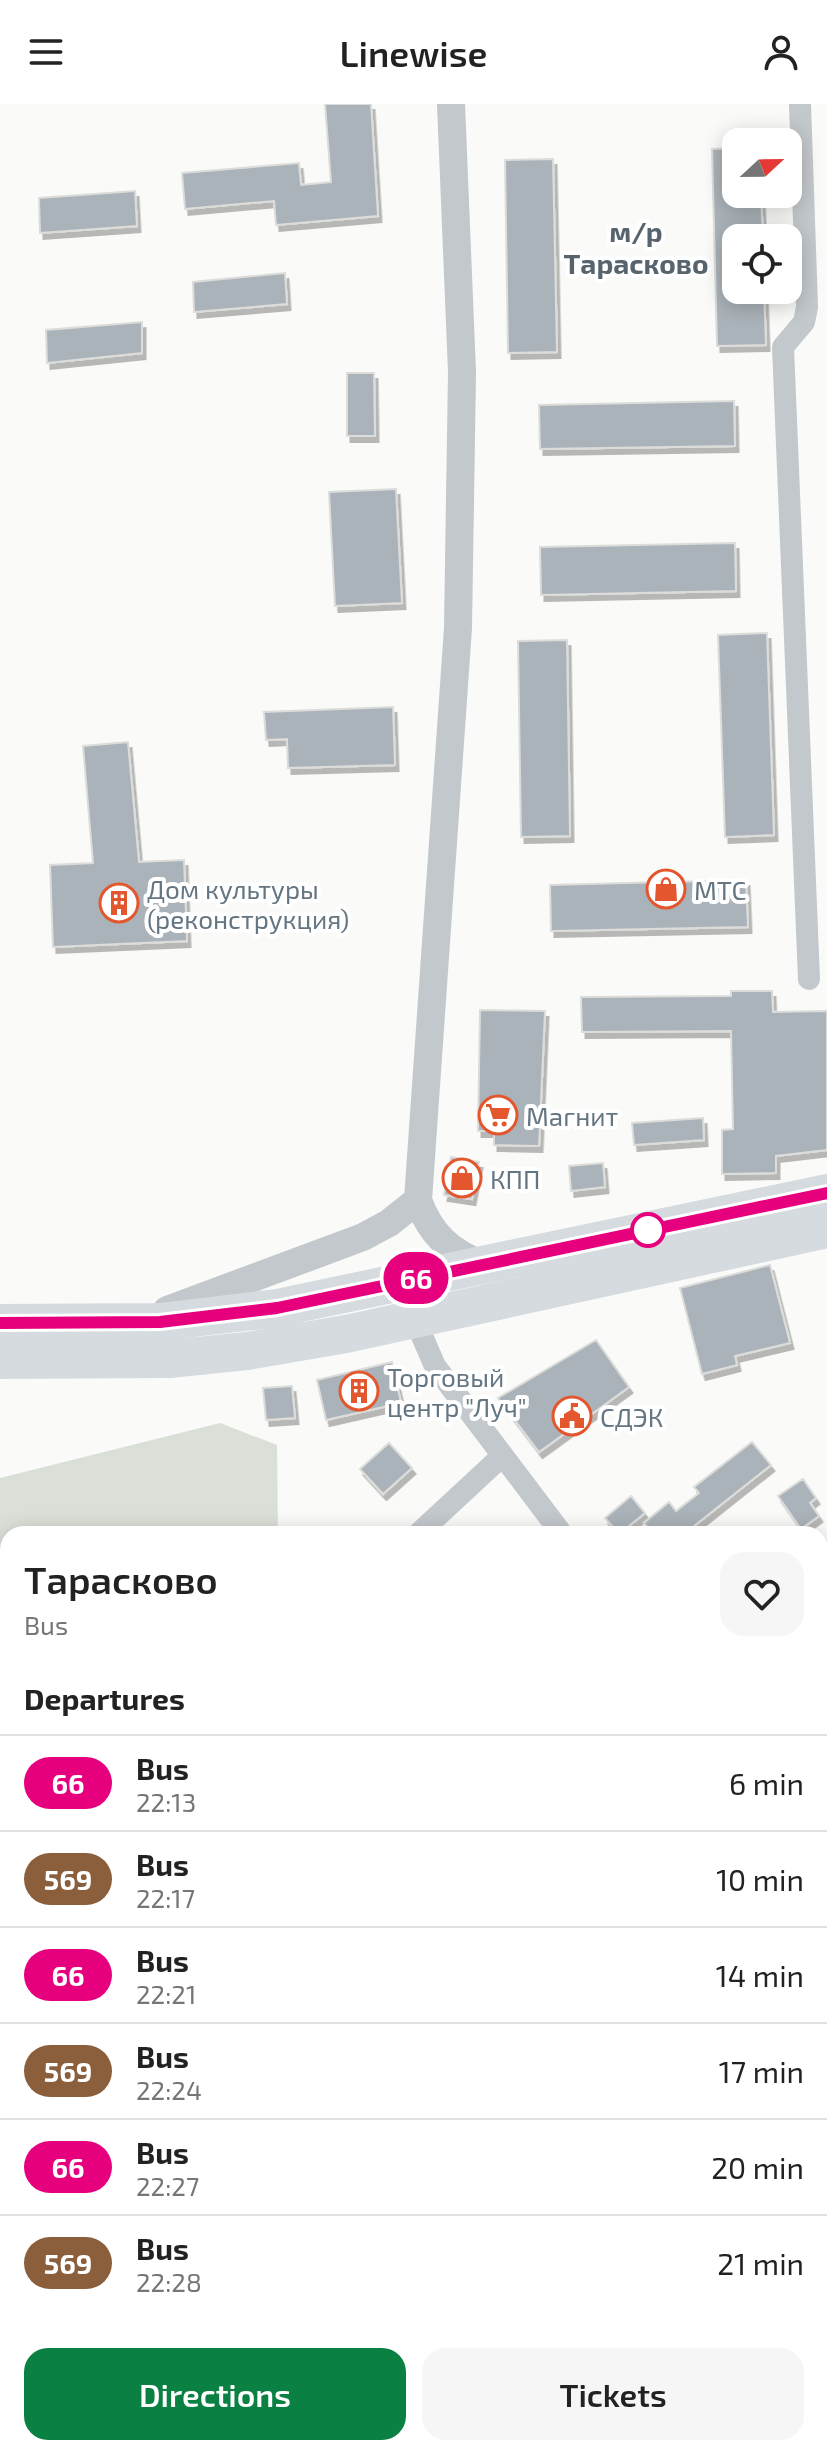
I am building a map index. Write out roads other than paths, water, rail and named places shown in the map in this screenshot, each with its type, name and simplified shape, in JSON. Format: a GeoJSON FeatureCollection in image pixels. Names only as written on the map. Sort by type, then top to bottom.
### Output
{"type":"FeatureCollection","features":[{"type":"Feature","properties":{"kind":"highway"},"geometry":{"type":"LineString","coordinates":[[0,1323],[118,1323],[208,1318],[277,1308],[827,1193]]}},
{"type":"Feature","properties":{"kind":"highway"},"geometry":{"type":"LineString","coordinates":[[0,1360],[169,1359],[247,1351],[415,1320],[827,1229]]}},
{"type":"Feature","properties":{"kind":"street"},"geometry":{"type":"LineString","coordinates":[[451,104],[462,372],[458,628],[418,1200],[426,1221],[444,1244],[461,1256],[482,1264]]}},
{"type":"Feature","properties":{"kind":"street"},"geometry":{"type":"LineString","coordinates":[[800,104],[807,307],[804,322],[783,347],[809,979]]}},
{"type":"Feature","properties":{"kind":"street"},"geometry":{"type":"LineString","coordinates":[[118,1323],[171,1309],[363,1237],[389,1223],[418,1200]]}},
{"type":"Feature","properties":{"kind":"street"},"geometry":{"type":"LineString","coordinates":[[415,1320],[435,1366],[556,1526]]}},
{"type":"Feature","properties":{"kind":"street"},"geometry":{"type":"LineString","coordinates":[[427,1526],[501,1457]]}},
{"type":"Feature","properties":{"kind":"place","name":"МТС"},"geometry":{"type":"Point","coordinates":[666,889]}},
{"type":"Feature","properties":{"kind":"place","name":"Дом культуры (реконструкция)"},"geometry":{"type":"Point","coordinates":[119,903]}},
{"type":"Feature","properties":{"kind":"place","name":"Магнит"},"geometry":{"type":"Point","coordinates":[498,1115]}},
{"type":"Feature","properties":{"kind":"place","name":"КПП"},"geometry":{"type":"Point","coordinates":[462,1178]}},
{"type":"Feature","properties":{"kind":"place","name":"Торговый центр \"Луч\""},"geometry":{"type":"Point","coordinates":[359,1391]}},
{"type":"Feature","properties":{"kind":"place","name":"СДЭК"},"geometry":{"type":"Point","coordinates":[572,1416]}},
{"type":"Feature","properties":{"kind":"district","name":"м/р Тарасково"},"geometry":{"type":"Point","coordinates":[636,247]}}]}
